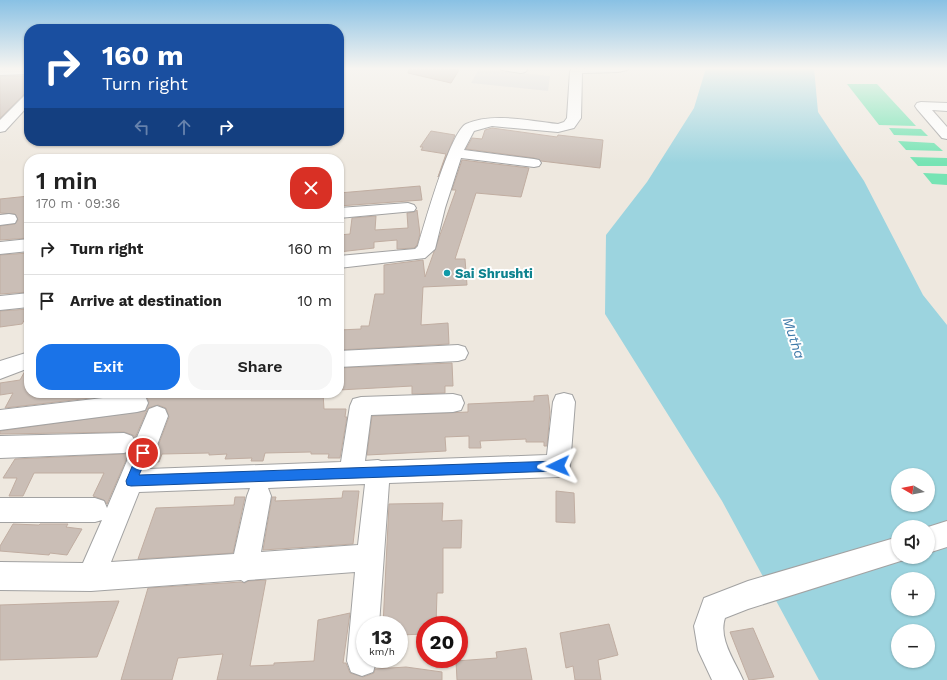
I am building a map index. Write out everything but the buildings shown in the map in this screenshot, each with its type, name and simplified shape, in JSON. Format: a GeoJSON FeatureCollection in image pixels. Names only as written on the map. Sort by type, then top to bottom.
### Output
{"type":"FeatureCollection","features":[{"type":"Feature","properties":{"kind":"street"},"geometry":{"type":"LineString","coordinates":[[344,262],[419,254],[426,249],[437,208],[456,153],[465,133],[469,128],[485,123],[558,128],[570,125],[574,118],[575,100]]}},
{"type":"Feature","properties":{"kind":"street"},"geometry":{"type":"LineString","coordinates":[[0,128],[24,103]]}},
{"type":"Feature","properties":{"kind":"street"},"geometry":{"type":"LineString","coordinates":[[947,107],[921,106],[947,135]]}},
{"type":"Feature","properties":{"kind":"street"},"geometry":{"type":"LineString","coordinates":[[456,153],[534,163]]}},
{"type":"Feature","properties":{"kind":"street"},"geometry":{"type":"LineString","coordinates":[[344,213],[408,208]]}},
{"type":"Feature","properties":{"kind":"street"},"geometry":{"type":"LineString","coordinates":[[0,248],[24,246]]}},
{"type":"Feature","properties":{"kind":"street"},"geometry":{"type":"LineString","coordinates":[[0,303],[24,301]]}},
{"type":"Feature","properties":{"kind":"street"},"geometry":{"type":"LineString","coordinates":[[344,359],[458,353]]}},
{"type":"Feature","properties":{"kind":"street"},"geometry":{"type":"LineString","coordinates":[[0,370],[24,362]]}},
{"type":"Feature","properties":{"kind":"street"},"geometry":{"type":"LineString","coordinates":[[131,481],[378,471],[558,466],[564,402]]}},
{"type":"Feature","properties":{"kind":"street"},"geometry":{"type":"LineString","coordinates":[[0,420],[137,403]]}},
{"type":"Feature","properties":{"kind":"street"},"geometry":{"type":"LineString","coordinates":[[352,472],[361,406],[454,403]]}},
{"type":"Feature","properties":{"kind":"street"},"geometry":{"type":"LineString","coordinates":[[91,577],[149,439],[157,416]]}},
{"type":"Feature","properties":{"kind":"street"},"geometry":{"type":"LineString","coordinates":[[0,447],[124,443]]}},
{"type":"Feature","properties":{"kind":"street"},"geometry":{"type":"LineString","coordinates":[[365,616],[378,471]]}},
{"type":"Feature","properties":{"kind":"street"},"geometry":{"type":"LineString","coordinates":[[244,568],[259,496]]}},
{"type":"Feature","properties":{"kind":"street"},"geometry":{"type":"LineString","coordinates":[[0,510],[95,510]]}},
{"type":"Feature","properties":{"kind":"street"},"geometry":{"type":"LineString","coordinates":[[935,538],[947,534]]}},
{"type":"Feature","properties":{"kind":"street"},"geometry":{"type":"LineString","coordinates":[[728,680],[713,650],[708,626],[714,608],[748,595],[886,554]]}},
{"type":"Feature","properties":{"kind":"street"},"geometry":{"type":"LineString","coordinates":[[0,576],[91,577],[244,568],[370,558]]}},
{"type":"Feature","properties":{"kind":"green space"},"geometry":{"type":"Polygon","coordinates":[[[859,100],[892,100],[916,126],[879,125],[859,100]]]}},
{"type":"Feature","properties":{"kind":"green space"},"geometry":{"type":"Polygon","coordinates":[[[889,128],[921,129],[928,136],[894,135],[889,128]]]}},
{"type":"Feature","properties":{"kind":"green space"},"geometry":{"type":"Polygon","coordinates":[[[898,141],[934,143],[943,151],[906,150],[898,141]]]}},
{"type":"Feature","properties":{"kind":"green space"},"geometry":{"type":"Polygon","coordinates":[[[910,157],[947,158],[947,166],[918,166],[910,157]]]}},
{"type":"Feature","properties":{"kind":"green space"},"geometry":{"type":"Polygon","coordinates":[[[923,173],[947,174],[947,185],[932,184],[923,173]]]}},
{"type":"Feature","properties":{"kind":"water","name":"Mutha"},"geometry":{"type":"Polygon","coordinates":[[[696,100],[817,100],[818,112],[864,181],[923,295],[947,325],[947,680],[819,680],[722,501],[605,314],[606,235],[647,182],[694,108],[696,100]]]}},
{"type":"Feature","properties":{"kind":"place","name":"Sai Shrushti"},"geometry":{"type":"Point","coordinates":[447,273]}},
{"type":"Feature","properties":{"kind":"route"},"geometry":{"type":"LineString","coordinates":[[143,453],[131,481],[558,466]]}}]}
